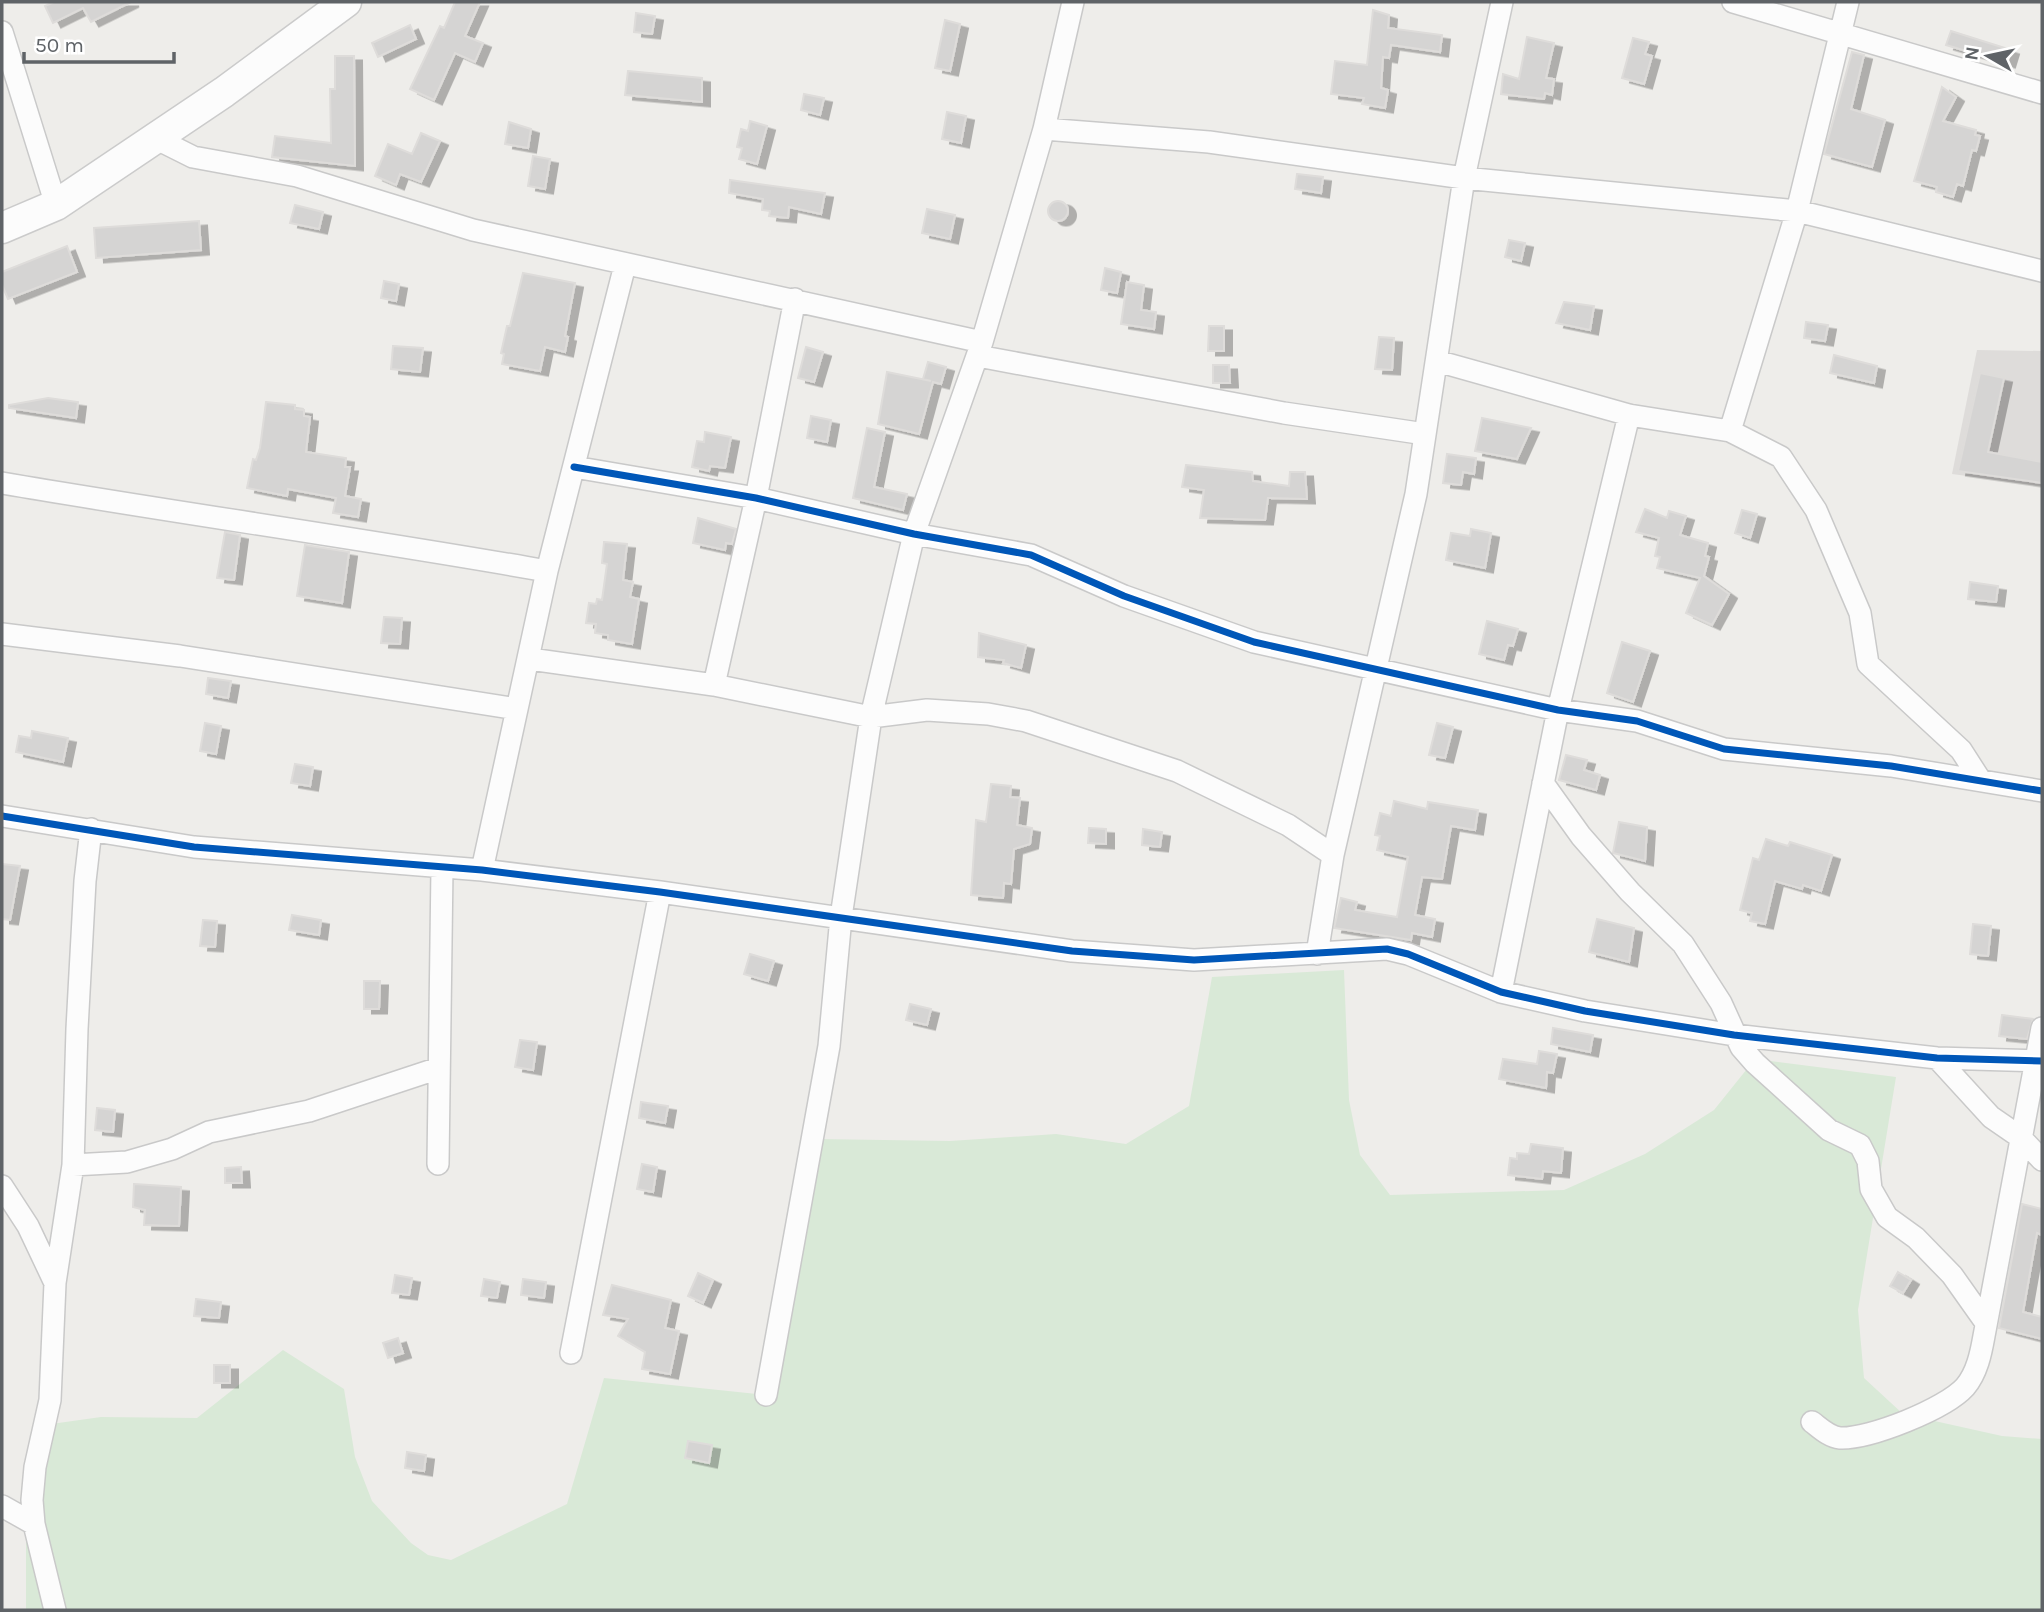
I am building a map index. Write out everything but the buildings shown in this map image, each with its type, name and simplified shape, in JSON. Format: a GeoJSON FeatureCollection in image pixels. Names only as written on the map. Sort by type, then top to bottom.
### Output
{"type":"FeatureCollection","features":[{"type":"Feature","properties":{"kind":"street"},"geometry":{"type":"LineString","coordinates":[[2,228],[55,205],[224,92],[346,2]]}},
{"type":"Feature","properties":{"kind":"street"},"geometry":{"type":"LineString","coordinates":[[766,1395],[829,1046],[841,917],[871,717],[914,534],[980,349],[1044,129],[1073,2]]}},
{"type":"Feature","properties":{"kind":"street"},"geometry":{"type":"LineString","coordinates":[[1317,954],[1333,855],[1416,494],[1464,178],[1502,2]]}},
{"type":"Feature","properties":{"kind":"street"},"geometry":{"type":"LineString","coordinates":[[1733,2],[2042,93]]}},
{"type":"Feature","properties":{"kind":"street"},"geometry":{"type":"LineString","coordinates":[[1730,431],[1797,211],[1848,2]]}},
{"type":"Feature","properties":{"kind":"street"},"geometry":{"type":"LineString","coordinates":[[2,32],[55,205]]}},
{"type":"Feature","properties":{"kind":"street"},"geometry":{"type":"LineString","coordinates":[[1044,129],[1209,142],[1464,178],[1797,211],[2042,271]]}},
{"type":"Feature","properties":{"kind":"street"},"geometry":{"type":"LineString","coordinates":[[153,137],[193,157],[297,176],[473,230],[625,265],[795,299],[980,349],[1245,407],[1425,434]]}},
{"type":"Feature","properties":{"kind":"street"},"geometry":{"type":"LineString","coordinates":[[482,870],[547,571],[625,265]]}},
{"type":"Feature","properties":{"kind":"street"},"geometry":{"type":"LineString","coordinates":[[714,685],[756,498],[795,299]]}},
{"type":"Feature","properties":{"kind":"street"},"geometry":{"type":"LineString","coordinates":[[1437,361],[1629,415],[1730,431],[1781,457],[1816,510],[1860,613],[1868,664],[1961,750],[1979,779]]}},
{"type":"Feature","properties":{"kind":"street"},"geometry":{"type":"LineString","coordinates":[[1501,992],[1558,710],[1629,415]]}},
{"type":"Feature","properties":{"kind":"street"},"geometry":{"type":"LineString","coordinates":[[574,467],[756,498],[914,534],[1031,555],[1124,596],[1254,642],[1558,710],[1637,721],[1724,749],[1891,765],[2042,791]]}},
{"type":"Feature","properties":{"kind":"street"},"geometry":{"type":"LineString","coordinates":[[2,483],[219,520],[338,534],[547,571]]}},
{"type":"Feature","properties":{"kind":"street"},"geometry":{"type":"LineString","coordinates":[[2,634],[180,656],[517,709]]}},
{"type":"Feature","properties":{"kind":"street"},"geometry":{"type":"LineString","coordinates":[[530,659],[714,685],[871,717],[928,710],[988,714],[1026,721],[1189,776],[1288,825],[1333,855]]}},
{"type":"Feature","properties":{"kind":"street"},"geometry":{"type":"LineString","coordinates":[[1543,783],[1581,836],[1630,892],[1683,944],[1721,1003],[1734,1035],[1755,1063],[1785,1093],[1829,1130],[1860,1146],[1868,1161],[1871,1189],[1887,1217],[1916,1238],[1952,1275],[1986,1324]]}},
{"type":"Feature","properties":{"kind":"street"},"geometry":{"type":"LineString","coordinates":[[2,816],[194,847],[482,870],[660,892],[1072,951],[1194,961],[1387,949],[1408,954],[1501,992],[1585,1011],[1734,1035],[1937,1058],[2039,1060]]}},
{"type":"Feature","properties":{"kind":"street"},"geometry":{"type":"LineString","coordinates":[[55,1610],[34,1524],[35,1467],[50,1400],[55,1283],[73,1165],[79,989],[91,829]]}},
{"type":"Feature","properties":{"kind":"street"},"geometry":{"type":"LineString","coordinates":[[438,1164],[442,868]]}},
{"type":"Feature","properties":{"kind":"street"},"geometry":{"type":"LineString","coordinates":[[571,1353],[660,892]]}},
{"type":"Feature","properties":{"kind":"street"},"geometry":{"type":"LineString","coordinates":[[1812,1422],[1831,1436],[1858,1436],[1926,1414],[1965,1387],[1978,1364],[2020,1137],[2039,1060],[2042,1027]]}},
{"type":"Feature","properties":{"kind":"street"},"geometry":{"type":"LineString","coordinates":[[1937,1058],[1991,1117],[2020,1137],[2042,1160]]}},
{"type":"Feature","properties":{"kind":"street"},"geometry":{"type":"LineString","coordinates":[[73,1165],[127,1162],[172,1149],[209,1132],[309,1111],[439,1068]]}},
{"type":"Feature","properties":{"kind":"street"},"geometry":{"type":"LineString","coordinates":[[2,1186],[28,1226],[55,1283]]}},
{"type":"Feature","properties":{"kind":"street"},"geometry":{"type":"LineString","coordinates":[[2,1506],[34,1524]]}},
{"type":"Feature","properties":{"kind":"shaded area"},"geometry":{"type":"Polygon","coordinates":[[[1977,350],[2042,351],[2042,486],[1952,474],[1977,350]]]}},
{"type":"Feature","properties":{"kind":"green space"},"geometry":{"type":"Polygon","coordinates":[[[1344,970],[1349,1100],[1360,1155],[1390,1195],[1564,1190],[1645,1154],[1714,1110],[1755,1059],[1896,1077],[1858,1310],[1864,1378],[1903,1414],[2002,1436],[2042,1439],[2042,1610],[26,1610],[26,1493],[37,1426],[101,1417],[197,1418],[283,1350],[344,1389],[355,1457],[372,1501],[411,1543],[428,1555],[451,1560],[567,1504],[604,1378],[766,1395],[817,1139],[950,1141],[1056,1134],[1126,1144],[1189,1106],[1212,977],[1344,970]]]}},
{"type":"Feature","properties":{"kind":"cycle path"},"geometry":{"type":"LineString","coordinates":[[574,467],[756,498],[914,534],[1031,555],[1124,596],[1254,642],[1558,710],[1637,721],[1724,749],[1891,766],[2042,791]]}},
{"type":"Feature","properties":{"kind":"cycle path"},"geometry":{"type":"LineString","coordinates":[[2,816],[194,847],[482,870],[660,892],[1072,951],[1194,960],[1387,949],[1408,954],[1501,992],[1585,1011],[1734,1035],[1937,1058],[2042,1061]]}}]}
